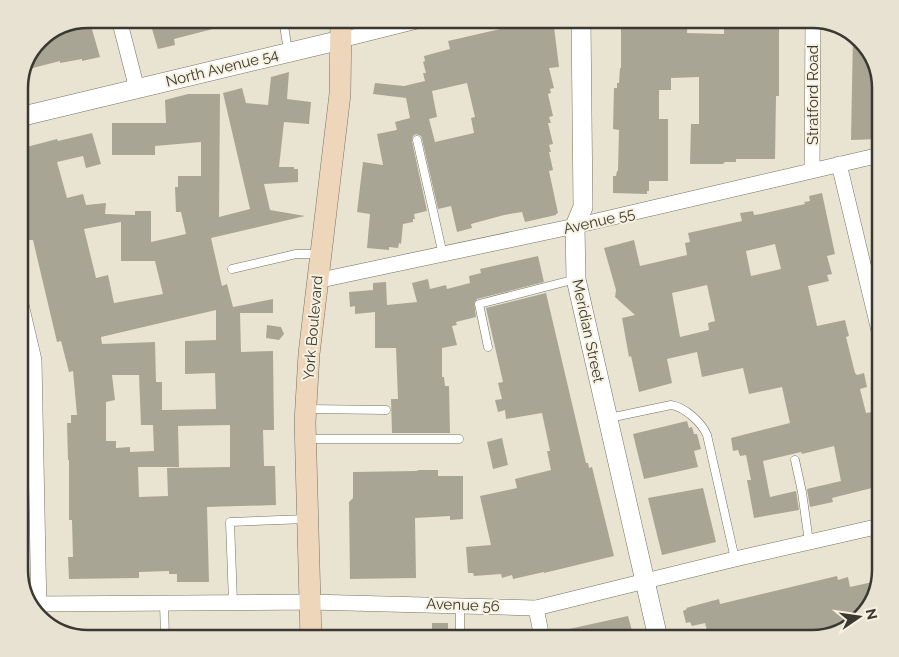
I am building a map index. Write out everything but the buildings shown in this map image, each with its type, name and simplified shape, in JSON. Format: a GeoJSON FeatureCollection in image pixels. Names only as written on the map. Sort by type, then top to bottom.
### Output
{"type":"FeatureCollection","features":[{"type":"Feature","properties":{"kind":"main road","name":"York Boulevard"},"geometry":{"type":"LineString","coordinates":[[311,630],[306,439],[308,354],[340,94],[341,27]]}},
{"type":"Feature","properties":{"kind":"street"},"geometry":{"type":"LineString","coordinates":[[121,27],[137,89]]}},
{"type":"Feature","properties":{"kind":"street","name":"North Avenue 54"},"geometry":{"type":"LineString","coordinates":[[28,115],[393,27]]}},
{"type":"Feature","properties":{"kind":"street","name":"Meridian Street"},"geometry":{"type":"LineString","coordinates":[[581,27],[583,207],[576,226],[576,279],[656,630]]}},
{"type":"Feature","properties":{"kind":"street","name":"Stratford Road"},"geometry":{"type":"LineString","coordinates":[[812,170],[813,27]]}},
{"type":"Feature","properties":{"kind":"street","name":"Avenue 55"},"geometry":{"type":"LineString","coordinates":[[316,281],[576,226],[872,157]]}},
{"type":"Feature","properties":{"kind":"street"},"geometry":{"type":"LineString","coordinates":[[839,164],[872,302]]}},
{"type":"Feature","properties":{"kind":"street"},"geometry":{"type":"LineString","coordinates":[[28,334],[34,360],[38,603]]}},
{"type":"Feature","properties":{"kind":"street","name":"Avenue 56"},"geometry":{"type":"LineString","coordinates":[[41,607],[164,603],[310,602],[460,604],[536,608],[872,528]]}},
{"type":"Feature","properties":{"kind":"street"},"geometry":{"type":"LineString","coordinates":[[536,608],[540,630]]}},
{"type":"Feature","properties":{"kind":"lane"},"geometry":{"type":"LineString","coordinates":[[284,27],[288,52]]}},
{"type":"Feature","properties":{"kind":"lane"},"geometry":{"type":"LineString","coordinates":[[417,140],[443,255]]}},
{"type":"Feature","properties":{"kind":"lane"},"geometry":{"type":"LineString","coordinates":[[232,269],[296,254],[320,254]]}},
{"type":"Feature","properties":{"kind":"lane"},"geometry":{"type":"LineString","coordinates":[[488,347],[478,304],[576,279]]}},
{"type":"Feature","properties":{"kind":"lane"},"geometry":{"type":"LineString","coordinates":[[607,419],[672,405],[701,423],[707,435],[735,559]]}},
{"type":"Feature","properties":{"kind":"lane"},"geometry":{"type":"LineString","coordinates":[[306,409],[386,410]]}},
{"type":"Feature","properties":{"kind":"lane"},"geometry":{"type":"LineString","coordinates":[[306,439],[460,439]]}},
{"type":"Feature","properties":{"kind":"lane"},"geometry":{"type":"LineString","coordinates":[[795,460],[802,492],[809,542]]}},
{"type":"Feature","properties":{"kind":"lane"},"geometry":{"type":"LineString","coordinates":[[232,602],[230,522],[308,518]]}},
{"type":"Feature","properties":{"kind":"lane"},"geometry":{"type":"LineString","coordinates":[[164,603],[165,630]]}},
{"type":"Feature","properties":{"kind":"lane"},"geometry":{"type":"LineString","coordinates":[[460,604],[460,630]]}}]}
